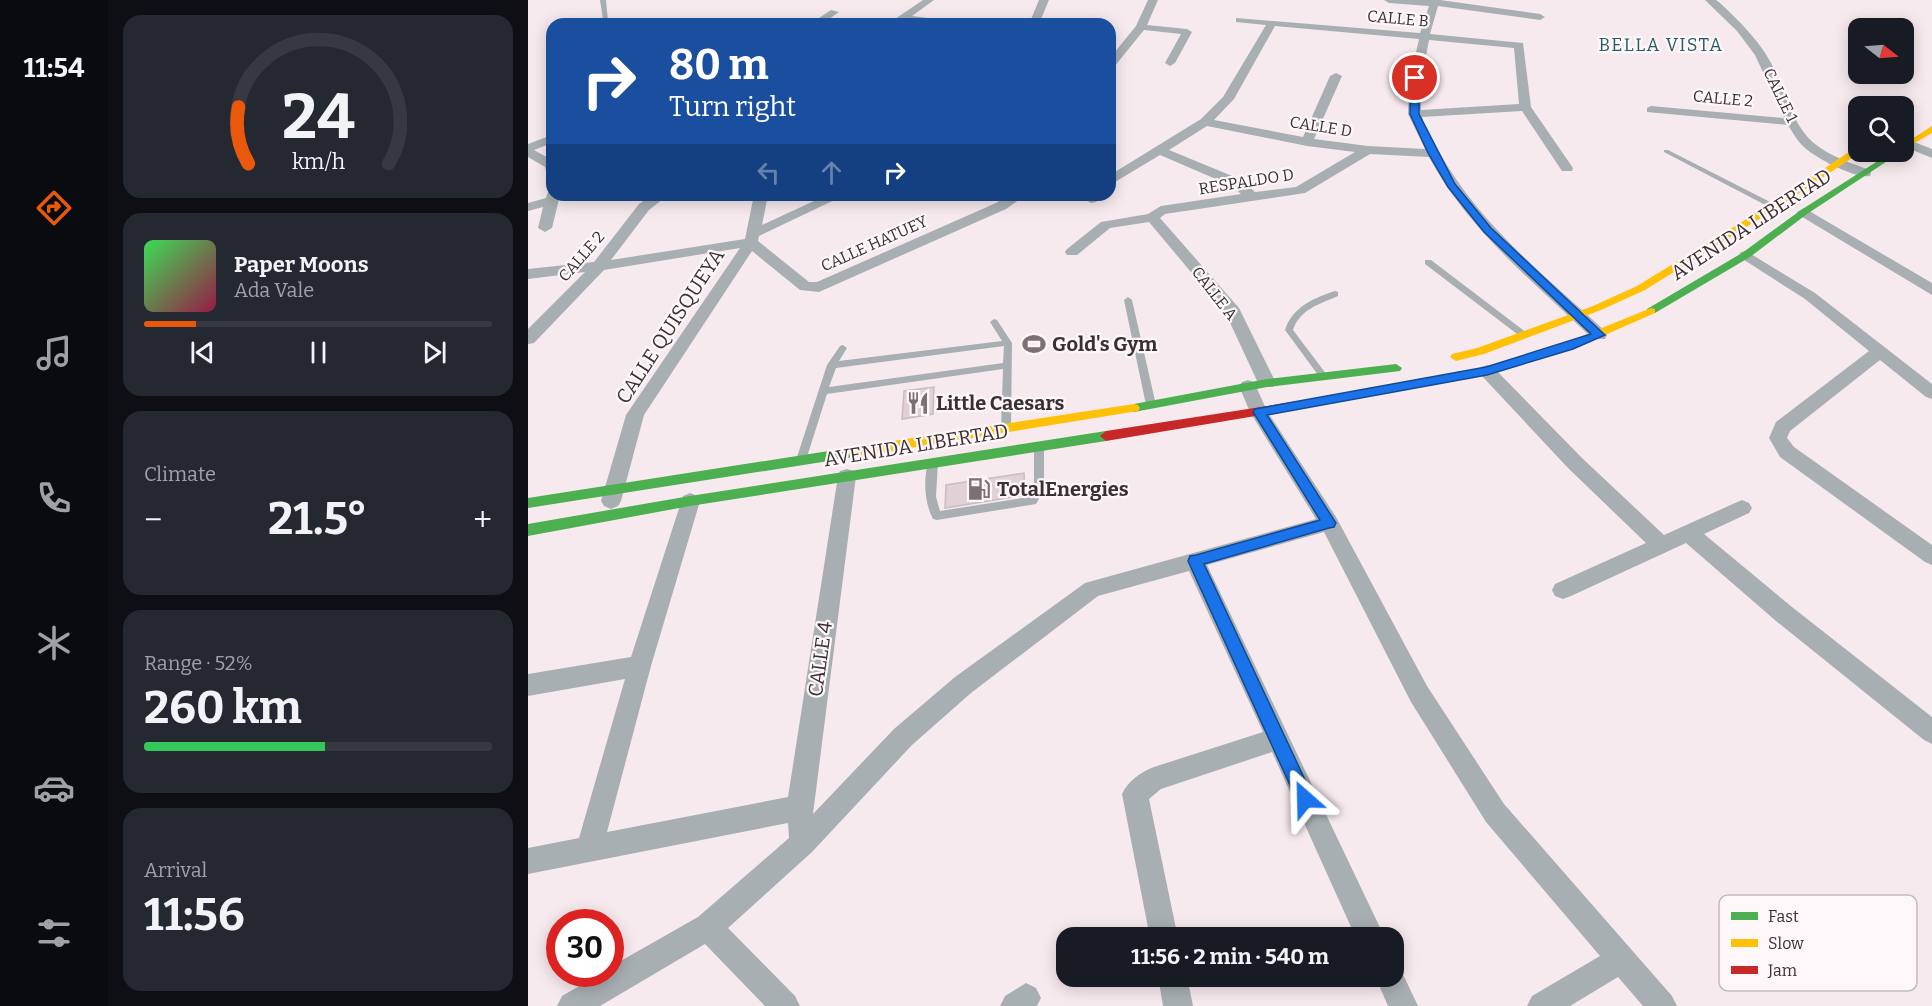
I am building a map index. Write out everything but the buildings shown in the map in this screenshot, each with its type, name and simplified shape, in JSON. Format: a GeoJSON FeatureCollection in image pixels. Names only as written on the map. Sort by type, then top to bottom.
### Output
{"type":"FeatureCollection","features":[{"type":"Feature","properties":{"kind":"main road","name":"AVENIDA LIBERTAD"},"geometry":{"type":"LineString","coordinates":[[1914,141],[1932,129]]}},
{"type":"Feature","properties":{"kind":"main road","name":"AVENIDA LIBERTAD"},"geometry":{"type":"LineString","coordinates":[[1437,361],[1480,351],[1579,315],[1641,288],[1774,206],[1848,156]]}},
{"type":"Feature","properties":{"kind":"main road","name":"AVENIDA LIBERTAD"},"geometry":{"type":"LineString","coordinates":[[528,530],[690,501],[1259,412],[1487,371],[1569,346],[1639,318],[1746,255],[1804,212],[1882,162]]}},
{"type":"Feature","properties":{"kind":"main road","name":"AVENIDA LIBERTAD"},"geometry":{"type":"LineString","coordinates":[[528,503],[1151,405],[1267,383],[1405,367]]}},
{"type":"Feature","properties":{"kind":"street"},"geometry":{"type":"LineString","coordinates":[[903,18],[929,0]]}},
{"type":"Feature","properties":{"kind":"street"},"geometry":{"type":"LineString","coordinates":[[1036,18],[1044,0]]}},
{"type":"Feature","properties":{"kind":"street"},"geometry":{"type":"LineString","coordinates":[[1116,58],[1141,27],[1153,0]]}},
{"type":"Feature","properties":{"kind":"street"},"geometry":{"type":"LineString","coordinates":[[1389,0],[1434,1],[1540,17]]}},
{"type":"Feature","properties":{"kind":"street"},"geometry":{"type":"LineString","coordinates":[[1503,0],[1504,12]]}},
{"type":"Feature","properties":{"kind":"street","name":"CALLE 1"},"geometry":{"type":"LineString","coordinates":[[1710,0],[1722,9],[1764,59],[1792,122],[1809,146],[1837,162],[1865,173]]}},
{"type":"Feature","properties":{"kind":"street"},"geometry":{"type":"LineString","coordinates":[[1434,1],[1415,78],[1414,114],[1432,153],[1451,185],[1487,230],[1599,335]]}},
{"type":"Feature","properties":{"kind":"street"},"geometry":{"type":"LineString","coordinates":[[824,18],[834,12]]}},
{"type":"Feature","properties":{"kind":"street","name":"CALLE B"},"geometry":{"type":"LineString","coordinates":[[1240,20],[1516,44],[1520,46],[1525,107]]}},
{"type":"Feature","properties":{"kind":"street"},"geometry":{"type":"LineString","coordinates":[[1116,177],[1205,122],[1228,99],[1272,23]]}},
{"type":"Feature","properties":{"kind":"street"},"geometry":{"type":"LineString","coordinates":[[1141,27],[1187,32],[1170,63]]}},
{"type":"Feature","properties":{"kind":"street"},"geometry":{"type":"LineString","coordinates":[[1307,142],[1336,76]]}},
{"type":"Feature","properties":{"kind":"street"},"geometry":{"type":"LineString","coordinates":[[1414,114],[1525,107],[1567,168]]}},
{"type":"Feature","properties":{"kind":"street","name":"CALLE 2"},"geometry":{"type":"LineString","coordinates":[[1651,110],[1792,122]]}},
{"type":"Feature","properties":{"kind":"street","name":"CALLE D"},"geometry":{"type":"LineString","coordinates":[[1205,122],[1307,142],[1368,150],[1432,153]]}},
{"type":"Feature","properties":{"kind":"street"},"geometry":{"type":"LineString","coordinates":[[528,150],[546,142]]}},
{"type":"Feature","properties":{"kind":"street"},"geometry":{"type":"LineString","coordinates":[[528,150],[546,163]]}},
{"type":"Feature","properties":{"kind":"street","name":"RESPALDO D"},"geometry":{"type":"LineString","coordinates":[[1072,252],[1106,225],[1154,215],[1161,210],[1300,190],[1368,150]]}},
{"type":"Feature","properties":{"kind":"street"},"geometry":{"type":"LineString","coordinates":[[1914,150],[1932,154]]}},
{"type":"Feature","properties":{"kind":"street"},"geometry":{"type":"LineString","coordinates":[[1161,151],[1237,183],[1253,198]]}},
{"type":"Feature","properties":{"kind":"street"},"geometry":{"type":"LineString","coordinates":[[528,207],[546,200]]}},
{"type":"Feature","properties":{"kind":"street"},"geometry":{"type":"LineString","coordinates":[[545,228],[550,201]]}},
{"type":"Feature","properties":{"kind":"street","name":"CALLE 2"},"geometry":{"type":"LineString","coordinates":[[528,339],[599,266],[644,207],[652,201]]}},
{"type":"Feature","properties":{"kind":"street","name":"CALLE QUISQUEYA"},"geometry":{"type":"LineString","coordinates":[[607,516],[635,415],[752,238],[760,201]]}},
{"type":"Feature","properties":{"kind":"street"},"geometry":{"type":"LineString","coordinates":[[528,274],[599,266],[752,238],[826,201]]}},
{"type":"Feature","properties":{"kind":"street","name":"CALLE HATUEY"},"geometry":{"type":"LineString","coordinates":[[752,238],[806,287],[819,287],[1009,201]]}},
{"type":"Feature","properties":{"kind":"street"},"geometry":{"type":"LineString","coordinates":[[1804,212],[1932,290]]}},
{"type":"Feature","properties":{"kind":"street","name":"CALLE A"},"geometry":{"type":"LineString","coordinates":[[1154,215],[1233,312],[1267,383]]}},
{"type":"Feature","properties":{"kind":"street"},"geometry":{"type":"LineString","coordinates":[[1746,255],[1810,296],[1932,393]]}},
{"type":"Feature","properties":{"kind":"street"},"geometry":{"type":"LineString","coordinates":[[1880,351],[1782,427],[1778,438],[1787,452],[1932,556]]}},
{"type":"Feature","properties":{"kind":"street"},"geometry":{"type":"LineString","coordinates":[[1487,371],[1575,463],[1661,545]]}},
{"type":"Feature","properties":{"kind":"street"},"geometry":{"type":"LineString","coordinates":[[1248,386],[1259,412],[1329,523],[1419,694],[1496,813],[1662,1006]]}},
{"type":"Feature","properties":{"kind":"street","name":"CALLE 4"},"geometry":{"type":"LineString","coordinates":[[803,843],[799,808],[847,476]]}},
{"type":"Feature","properties":{"kind":"street"},"geometry":{"type":"LineString","coordinates":[[589,849],[640,666],[690,501]]}},
{"type":"Feature","properties":{"kind":"street"},"geometry":{"type":"LineString","coordinates":[[1563,590],[1742,508]]}},
{"type":"Feature","properties":{"kind":"street"},"geometry":{"type":"LineString","coordinates":[[572,1006],[708,927],[803,843],[903,737],[963,685],[1092,588],[1329,523]]}},
{"type":"Feature","properties":{"kind":"street"},"geometry":{"type":"LineString","coordinates":[[1688,533],[1784,615],[1932,732]]}},
{"type":"Feature","properties":{"kind":"street"},"geometry":{"type":"LineString","coordinates":[[1196,561],[1366,927]]}},
{"type":"Feature","properties":{"kind":"street"},"geometry":{"type":"LineString","coordinates":[[528,685],[640,666]]}},
{"type":"Feature","properties":{"kind":"street"},"geometry":{"type":"LineString","coordinates":[[1162,927],[1135,794],[1154,779],[1277,739]]}},
{"type":"Feature","properties":{"kind":"street"},"geometry":{"type":"LineString","coordinates":[[528,861],[799,808]]}},
{"type":"Feature","properties":{"kind":"street"},"geometry":{"type":"LineString","coordinates":[[708,927],[785,1006]]}},
{"type":"Feature","properties":{"kind":"street"},"geometry":{"type":"LineString","coordinates":[[1542,1006],[1621,959]]}},
{"type":"Feature","properties":{"kind":"street"},"geometry":{"type":"LineString","coordinates":[[1174,987],[1178,1006]]}},
{"type":"Feature","properties":{"kind":"street"},"geometry":{"type":"LineString","coordinates":[[1394,987],[1403,1006]]}},
{"type":"Feature","properties":{"kind":"lane"},"geometry":{"type":"LineString","coordinates":[[603,0],[606,18]]}},
{"type":"Feature","properties":{"kind":"lane"},"geometry":{"type":"LineString","coordinates":[[1666,151],[1774,206]]}},
{"type":"Feature","properties":{"kind":"lane"},"geometry":{"type":"LineString","coordinates":[[1428,262],[1524,335]]}},
{"type":"Feature","properties":{"kind":"lane"},"geometry":{"type":"LineString","coordinates":[[1324,377],[1289,330],[1292,318],[1300,311],[1335,294]]}},
{"type":"Feature","properties":{"kind":"lane"},"geometry":{"type":"LineString","coordinates":[[1128,300],[1151,405]]}},
{"type":"Feature","properties":{"kind":"lane"},"geometry":{"type":"LineString","coordinates":[[994,322],[1008,344],[1006,428]]}},
{"type":"Feature","properties":{"kind":"lane"},"geometry":{"type":"LineString","coordinates":[[832,365],[1008,344]]}},
{"type":"Feature","properties":{"kind":"lane"},"geometry":{"type":"LineString","coordinates":[[801,460],[826,391],[832,365],[843,348]]}},
{"type":"Feature","properties":{"kind":"lane"},"geometry":{"type":"LineString","coordinates":[[826,391],[1007,365]]}},
{"type":"Feature","properties":{"kind":"lane"},"geometry":{"type":"LineString","coordinates":[[933,462],[933,511],[937,516],[1032,501],[1039,490],[1040,446]]}},
{"type":"Feature","properties":{"kind":"traffic: fast"},"geometry":{"type":"LineString","coordinates":[[1651,311],[1746,255],[1804,212],[1882,162]]}},
{"type":"Feature","properties":{"kind":"traffic: fast"},"geometry":{"type":"LineString","coordinates":[[1134,408],[1267,383],[1396,368]]}},
{"type":"Feature","properties":{"kind":"traffic: fast"},"geometry":{"type":"LineString","coordinates":[[528,530],[690,501],[1106,436]]}},
{"type":"Feature","properties":{"kind":"traffic: fast"},"geometry":{"type":"LineString","coordinates":[[528,503],[854,452]]}},
{"type":"Feature","properties":{"kind":"traffic: slow"},"geometry":{"type":"LineString","coordinates":[[1914,141],[1932,129]]}},
{"type":"Feature","properties":{"kind":"traffic: slow"},"geometry":{"type":"LineString","coordinates":[[1456,357],[1480,351],[1597,308],[1641,288],[1774,206],[1848,157]]}},
{"type":"Feature","properties":{"kind":"traffic: slow"},"geometry":{"type":"LineString","coordinates":[[1305,404],[1487,371],[1569,346],[1651,311]]}},
{"type":"Feature","properties":{"kind":"traffic: slow"},"geometry":{"type":"LineString","coordinates":[[854,452],[1134,408]]}},
{"type":"Feature","properties":{"kind":"traffic: jam"},"geometry":{"type":"LineString","coordinates":[[1106,436],[1305,404]]}},
{"type":"Feature","properties":{"kind":"place","name":"Gold's Gym"},"geometry":{"type":"Point","coordinates":[1034,344]}},
{"type":"Feature","properties":{"kind":"place","name":"Little Caesars"},"geometry":{"type":"Point","coordinates":[918,403]}},
{"type":"Feature","properties":{"kind":"place","name":"TotalEnergies"},"geometry":{"type":"Point","coordinates":[979,489]}},
{"type":"Feature","properties":{"kind":"district","name":"BELLA VISTA"},"geometry":{"type":"Point","coordinates":[1661,45]}},
{"type":"Feature","properties":{"kind":"route"},"geometry":{"type":"LineString","coordinates":[[1305,799],[1196,561],[1329,523],[1259,412],[1487,371],[1599,335],[1487,230],[1451,185],[1432,153],[1414,114],[1415,78]]}}]}
